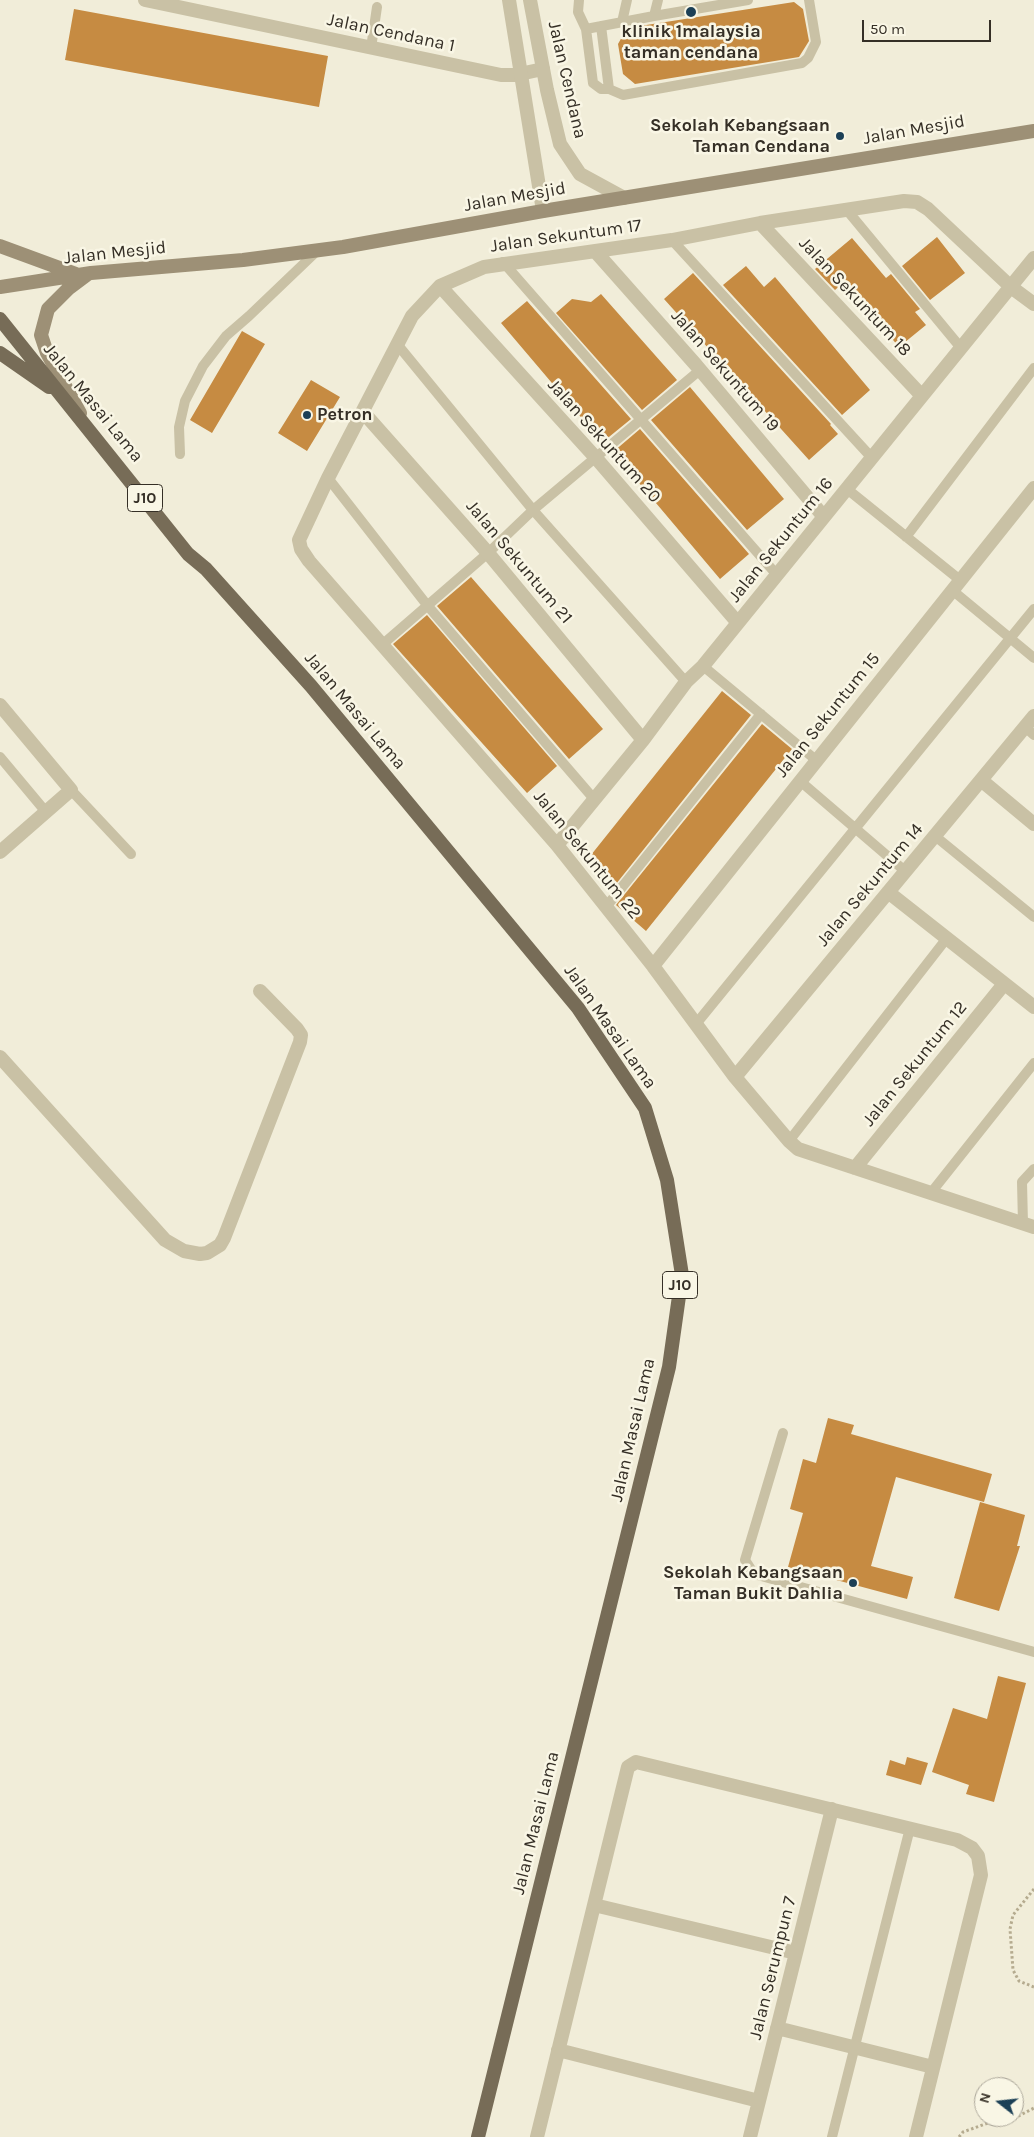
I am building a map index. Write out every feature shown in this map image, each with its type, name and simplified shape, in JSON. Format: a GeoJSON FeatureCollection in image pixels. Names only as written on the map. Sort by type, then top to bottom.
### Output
{"type":"FeatureCollection","features":[{"type":"Feature","properties":{"kind":"main road","name":"Jalan Mesjid"},"geometry":{"type":"LineString","coordinates":[[0,287],[76,274],[243,260],[317,251],[542,211],[1034,131]]}},
{"type":"Feature","properties":{"kind":"main road"},"geometry":{"type":"LineString","coordinates":[[0,246],[76,274]]}},
{"type":"Feature","properties":{"kind":"main road"},"geometry":{"type":"LineString","coordinates":[[87,424],[47,353],[41,335],[48,309],[68,289],[91,273]]}},
{"type":"Feature","properties":{"kind":"main road","name":"Jalan Masai Lama"},"geometry":{"type":"LineString","coordinates":[[0,319],[87,424],[188,554],[206,569],[311,686],[578,1008],[644,1108],[667,1180],[682,1274],[669,1367],[478,2137]]}},
{"type":"Feature","properties":{"kind":"main road"},"geometry":{"type":"LineString","coordinates":[[0,353],[64,397]]}},
{"type":"Feature","properties":{"kind":"street","name":"Jalan Cendana 1"},"geometry":{"type":"LineString","coordinates":[[144,0],[188,4],[371,48],[501,75],[543,69]]}},
{"type":"Feature","properties":{"kind":"street"},"geometry":{"type":"LineString","coordinates":[[509,0],[522,73],[542,211]]}},
{"type":"Feature","properties":{"kind":"street","name":"Jalan Cendana"},"geometry":{"type":"LineString","coordinates":[[530,0],[560,144],[580,174],[624,198]]}},
{"type":"Feature","properties":{"kind":"street","name":"Jalan Sekuntum 17"},"geometry":{"type":"LineString","coordinates":[[300,545],[303,528],[328,478],[397,344],[418,309],[440,286],[484,266],[503,262],[595,252],[672,240],[760,223],[904,201],[917,202],[928,208],[1011,287]]}},
{"type":"Feature","properties":{"kind":"street","name":"Jalan Sekuntum 18"},"geometry":{"type":"LineString","coordinates":[[760,223],[922,396]]}},
{"type":"Feature","properties":{"kind":"street","name":"Jalan Sekuntum 19"},"geometry":{"type":"LineString","coordinates":[[595,252],[700,370],[824,517]]}},
{"type":"Feature","properties":{"kind":"street","name":"Jalan Sekuntum 16"},"geometry":{"type":"LineString","coordinates":[[557,845],[686,682],[703,666],[1034,258]]}},
{"type":"Feature","properties":{"kind":"street","name":"Jalan Sekuntum 20"},"geometry":{"type":"LineString","coordinates":[[440,286],[596,458],[738,623]]}},
{"type":"Feature","properties":{"kind":"street"},"geometry":{"type":"LineString","coordinates":[[1011,287],[1034,304]]}},
{"type":"Feature","properties":{"kind":"street","name":"Jalan Sekuntum 21"},"geometry":{"type":"LineString","coordinates":[[363,412],[488,553],[642,740]]}},
{"type":"Feature","properties":{"kind":"street","name":"Jalan Sekuntum 15"},"geometry":{"type":"LineString","coordinates":[[653,966],[1034,488]]}},
{"type":"Feature","properties":{"kind":"street","name":"Jalan Sekuntum 22"},"geometry":{"type":"LineString","coordinates":[[300,545],[309,560],[557,845],[653,966],[734,1077],[789,1141],[798,1149],[1028,1226]]}},
{"type":"Feature","properties":{"kind":"street"},"geometry":{"type":"LineString","coordinates":[[0,705],[71,790],[0,852]]}},
{"type":"Feature","properties":{"kind":"street","name":"Jalan Sekuntum 14"},"geometry":{"type":"LineString","coordinates":[[734,1077],[981,780],[1029,731],[1034,716]]}},
{"type":"Feature","properties":{"kind":"street"},"geometry":{"type":"LineString","coordinates":[[981,780],[1034,824]]}},
{"type":"Feature","properties":{"kind":"street"},"geometry":{"type":"LineString","coordinates":[[888,892],[1034,1007]]}},
{"type":"Feature","properties":{"kind":"street","name":"Jalan Sekuntum 12"},"geometry":{"type":"LineString","coordinates":[[855,1168],[1004,984]]}},
{"type":"Feature","properties":{"kind":"street"},"geometry":{"type":"LineString","coordinates":[[0,1057],[165,1240],[184,1251],[200,1254],[208,1253],[220,1245],[224,1238],[300,1042],[301,1035],[297,1029],[260,992]]}},
{"type":"Feature","properties":{"kind":"street"},"geometry":{"type":"LineString","coordinates":[[536,2137],[628,1767],[636,1762],[964,1842],[978,1856],[982,1868],[916,2137]]}},
{"type":"Feature","properties":{"kind":"street","name":"Jalan Serumpun 7"},"geometry":{"type":"LineString","coordinates":[[750,2137],[832,1809]]}},
{"type":"Feature","properties":{"kind":"street"},"geometry":{"type":"LineString","coordinates":[[594,1905],[796,1953]]}},
{"type":"Feature","properties":{"kind":"street"},"geometry":{"type":"LineString","coordinates":[[777,2028],[933,2067]]}},
{"type":"Feature","properties":{"kind":"street"},"geometry":{"type":"LineString","coordinates":[[558,2050],[759,2101]]}},
{"type":"Feature","properties":{"kind":"lane"},"geometry":{"type":"LineString","coordinates":[[579,0],[578,12],[586,29],[594,83],[601,89],[609,89],[623,95],[802,63],[816,42],[809,0]]}},
{"type":"Feature","properties":{"kind":"lane"},"geometry":{"type":"LineString","coordinates":[[622,22],[627,0]]}},
{"type":"Feature","properties":{"kind":"lane"},"geometry":{"type":"LineString","coordinates":[[654,16],[658,0]]}},
{"type":"Feature","properties":{"kind":"lane"},"geometry":{"type":"LineString","coordinates":[[586,29],[654,16],[698,4],[748,0]]}},
{"type":"Feature","properties":{"kind":"lane"},"geometry":{"type":"LineString","coordinates":[[371,48],[378,7]]}},
{"type":"Feature","properties":{"kind":"lane"},"geometry":{"type":"LineString","coordinates":[[601,26],[609,89]]}},
{"type":"Feature","properties":{"kind":"lane"},"geometry":{"type":"LineString","coordinates":[[846,210],[961,348]]}},
{"type":"Feature","properties":{"kind":"lane"},"geometry":{"type":"LineString","coordinates":[[672,240],[872,458]]}},
{"type":"Feature","properties":{"kind":"lane"},"geometry":{"type":"LineString","coordinates":[[180,454],[179,427],[185,401],[202,366],[226,336],[317,251]]}},
{"type":"Feature","properties":{"kind":"lane"},"geometry":{"type":"LineString","coordinates":[[503,262],[777,575]]}},
{"type":"Feature","properties":{"kind":"lane"},"geometry":{"type":"LineString","coordinates":[[397,344],[533,510],[686,682]]}},
{"type":"Feature","properties":{"kind":"lane"},"geometry":{"type":"LineString","coordinates":[[906,537],[1034,368]]}},
{"type":"Feature","properties":{"kind":"lane"},"geometry":{"type":"LineString","coordinates":[[383,644],[488,553],[533,510],[700,370]]}},
{"type":"Feature","properties":{"kind":"lane"},"geometry":{"type":"LineString","coordinates":[[328,478],[427,605],[594,799]]}},
{"type":"Feature","properties":{"kind":"lane"},"geometry":{"type":"LineString","coordinates":[[847,489],[906,537],[1010,639],[1034,658]]}},
{"type":"Feature","properties":{"kind":"lane"},"geometry":{"type":"LineString","coordinates":[[696,1024],[1034,609]]}},
{"type":"Feature","properties":{"kind":"lane"},"geometry":{"type":"LineString","coordinates":[[703,666],[816,760]]}},
{"type":"Feature","properties":{"kind":"lane"},"geometry":{"type":"LineString","coordinates":[[606,908],[761,714]]}},
{"type":"Feature","properties":{"kind":"lane"},"geometry":{"type":"LineString","coordinates":[[0,758],[46,812]]}},
{"type":"Feature","properties":{"kind":"lane"},"geometry":{"type":"LineString","coordinates":[[800,781],[905,871]]}},
{"type":"Feature","properties":{"kind":"lane"},"geometry":{"type":"LineString","coordinates":[[71,790],[131,854]]}},
{"type":"Feature","properties":{"kind":"lane"},"geometry":{"type":"LineString","coordinates":[[935,836],[1034,917]]}},
{"type":"Feature","properties":{"kind":"lane"},"geometry":{"type":"LineString","coordinates":[[789,1141],[947,938]]}},
{"type":"Feature","properties":{"kind":"lane"},"geometry":{"type":"LineString","coordinates":[[930,1194],[1034,1063]]}},
{"type":"Feature","properties":{"kind":"lane"},"geometry":{"type":"LineString","coordinates":[[1028,1226],[1022,1185],[1034,1169]]}},
{"type":"Feature","properties":{"kind":"lane"},"geometry":{"type":"LineString","coordinates":[[783,1433],[746,1560],[754,1574],[1034,1652]]}},
{"type":"Feature","properties":{"kind":"lane"},"geometry":{"type":"LineString","coordinates":[[832,2137],[910,1828]]}},
{"type":"Feature","properties":{"kind":"path"},"geometry":{"type":"LineString","coordinates":[[1034,1889],[1013,1914],[1010,1929],[1013,1970],[1019,1981],[1034,1987]]}},
{"type":"Feature","properties":{"kind":"path"},"geometry":{"type":"LineString","coordinates":[[959,2137],[963,2132],[988,2123],[1003,2124],[1034,2108]]}},
{"type":"Feature","properties":{"kind":"building"},"geometry":{"type":"Polygon","coordinates":[[[794,2],[803,9],[809,41],[799,57],[635,84],[623,74],[618,44],[627,28],[794,2]]]}},
{"type":"Feature","properties":{"kind":"building"},"geometry":{"type":"Polygon","coordinates":[[[74,9],[328,56],[319,107],[65,60],[74,9]]]}},
{"type":"Feature","properties":{"kind":"building"},"geometry":{"type":"Polygon","coordinates":[[[937,237],[965,273],[930,300],[902,266],[937,237]]]}},
{"type":"Feature","properties":{"kind":"building"},"geometry":{"type":"Polygon","coordinates":[[[852,238],[886,278],[891,274],[920,309],[915,312],[926,325],[899,347],[844,282],[835,290],[815,269],[852,238]]]}},
{"type":"Feature","properties":{"kind":"building"},"geometry":{"type":"Polygon","coordinates":[[[746,266],[764,287],[775,277],[870,390],[842,415],[723,285],[746,266]]]}},
{"type":"Feature","properties":{"kind":"building"},"geometry":{"type":"Polygon","coordinates":[[[693,273],[838,434],[809,460],[664,299],[693,273]]]}},
{"type":"Feature","properties":{"kind":"building"},"geometry":{"type":"Polygon","coordinates":[[[601,294],[677,380],[642,410],[556,313],[572,299],[591,302],[601,294]]]}},
{"type":"Feature","properties":{"kind":"building"},"geometry":{"type":"Polygon","coordinates":[[[527,301],[631,419],[604,441],[602,442],[501,323],[527,301]]]}},
{"type":"Feature","properties":{"kind":"building"},"geometry":{"type":"Polygon","coordinates":[[[242,331],[265,344],[212,433],[190,420],[242,331]]]}},
{"type":"Feature","properties":{"kind":"building"},"geometry":{"type":"Polygon","coordinates":[[[311,380],[340,397],[307,451],[278,433],[311,380]]]}},
{"type":"Feature","properties":{"kind":"building"},"geometry":{"type":"Polygon","coordinates":[[[690,387],[784,499],[747,530],[651,420],[690,387]]]}},
{"type":"Feature","properties":{"kind":"building"},"geometry":{"type":"Polygon","coordinates":[[[640,429],[749,554],[720,579],[613,452],[640,429]]]}},
{"type":"Feature","properties":{"kind":"building"},"geometry":{"type":"Polygon","coordinates":[[[471,577],[603,729],[569,759],[437,606],[471,577]]]}},
{"type":"Feature","properties":{"kind":"building"},"geometry":{"type":"Polygon","coordinates":[[[427,615],[557,766],[527,793],[393,644],[427,615]]]}},
{"type":"Feature","properties":{"kind":"building"},"geometry":{"type":"Polygon","coordinates":[[[722,691],[751,715],[616,884],[587,860],[722,691]]]}},
{"type":"Feature","properties":{"kind":"building"},"geometry":{"type":"Polygon","coordinates":[[[762,724],[792,749],[646,931],[616,905],[762,724]]]}},
{"type":"Feature","properties":{"kind":"building"},"geometry":{"type":"Polygon","coordinates":[[[828,1418],[854,1425],[851,1434],[992,1474],[984,1502],[896,1477],[871,1566],[913,1577],[907,1599],[788,1567],[803,1513],[790,1509],[803,1459],[816,1463],[828,1418]]]}},
{"type":"Feature","properties":{"kind":"building"},"geometry":{"type":"Polygon","coordinates":[[[980,1502],[1025,1515],[1017,1546],[1020,1546],[999,1611],[954,1598],[980,1502]]]}},
{"type":"Feature","properties":{"kind":"building"},"geometry":{"type":"Polygon","coordinates":[[[998,1676],[1026,1683],[994,1802],[966,1794],[969,1785],[932,1772],[953,1708],[987,1719],[998,1676]]]}},
{"type":"Feature","properties":{"kind":"building"},"geometry":{"type":"Polygon","coordinates":[[[907,1757],[928,1763],[921,1785],[886,1775],[890,1760],[905,1765],[907,1757]]]}},
{"type":"Feature","properties":{"kind":"place","name":"klinik 1malaysia taman cendana"},"geometry":{"type":"Point","coordinates":[691,12]}},
{"type":"Feature","properties":{"kind":"place","name":"Sekolah Kebangsaan Taman Cendana"},"geometry":{"type":"Point","coordinates":[840,136]}},
{"type":"Feature","properties":{"kind":"place","name":"Petron"},"geometry":{"type":"Point","coordinates":[307,415]}},
{"type":"Feature","properties":{"kind":"place","name":"Sekolah Kebangsaan Taman Bukit Dahlia"},"geometry":{"type":"Point","coordinates":[853,1583]}}]}
